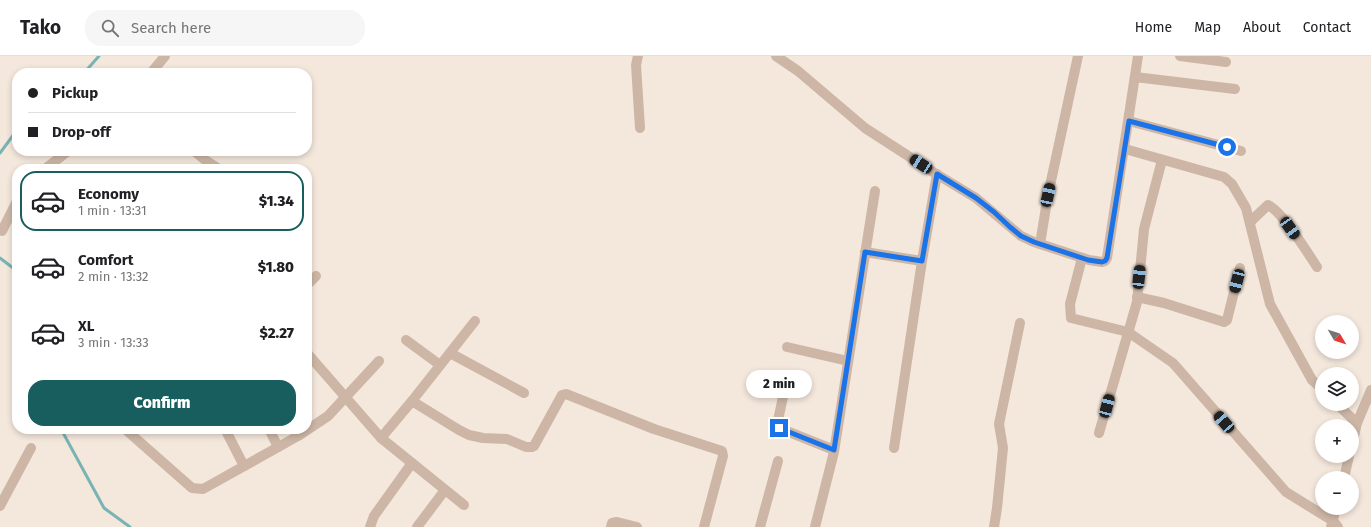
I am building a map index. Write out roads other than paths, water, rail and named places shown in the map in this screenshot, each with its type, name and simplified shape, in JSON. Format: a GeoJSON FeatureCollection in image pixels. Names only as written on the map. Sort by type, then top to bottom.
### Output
{"type":"FeatureCollection","features":[{"type":"Feature","properties":{"kind":"street"},"geometry":{"type":"LineString","coordinates":[[155,68],[165,56]]}},
{"type":"Feature","properties":{"kind":"street"},"geometry":{"type":"LineString","coordinates":[[638,56],[636,65],[640,128]]}},
{"type":"Feature","properties":{"kind":"street"},"geometry":{"type":"LineString","coordinates":[[776,56],[798,71],[865,128],[976,198],[1021,236],[1082,258],[1102,262],[1107,258],[1125,149],[1138,56]]}},
{"type":"Feature","properties":{"kind":"street"},"geometry":{"type":"LineString","coordinates":[[1040,244],[1048,195],[1078,56]]}},
{"type":"Feature","properties":{"kind":"street"},"geometry":{"type":"LineString","coordinates":[[1180,56],[1226,62]]}},
{"type":"Feature","properties":{"kind":"street"},"geometry":{"type":"LineString","coordinates":[[1135,77],[1235,89]]}},
{"type":"Feature","properties":{"kind":"street"},"geometry":{"type":"LineString","coordinates":[[1129,121],[1241,151]]}},
{"type":"Feature","properties":{"kind":"street"},"geometry":{"type":"LineString","coordinates":[[1125,149],[1224,177],[1232,184],[1242,199],[1250,222],[1270,304],[1312,380],[1315,383]]}},
{"type":"Feature","properties":{"kind":"street"},"geometry":{"type":"LineString","coordinates":[[51,164],[62,156]]}},
{"type":"Feature","properties":{"kind":"street"},"geometry":{"type":"LineString","coordinates":[[201,156],[212,164]]}},
{"type":"Feature","properties":{"kind":"street"},"geometry":{"type":"LineString","coordinates":[[1099,434],[1137,302],[1144,229],[1162,160]]}},
{"type":"Feature","properties":{"kind":"street"},"geometry":{"type":"LineString","coordinates":[[894,448],[922,261],[937,174]]}},
{"type":"Feature","properties":{"kind":"street"},"geometry":{"type":"LineString","coordinates":[[815,527],[834,450],[875,191]]}},
{"type":"Feature","properties":{"kind":"street"},"geometry":{"type":"LineString","coordinates":[[1250,222],[1268,205],[1272,207],[1281,216],[1317,267]]}},
{"type":"Feature","properties":{"kind":"street"},"geometry":{"type":"LineString","coordinates":[[2,231],[12,211]]}},
{"type":"Feature","properties":{"kind":"street"},"geometry":{"type":"LineString","coordinates":[[865,252],[922,261]]}},
{"type":"Feature","properties":{"kind":"street"},"geometry":{"type":"LineString","coordinates":[[1082,258],[1070,304],[1071,318],[1128,332],[1173,363],[1286,492],[1334,525],[1335,515]]}},
{"type":"Feature","properties":{"kind":"street"},"geometry":{"type":"LineString","coordinates":[[1137,297],[1164,303],[1214,319],[1226,321],[1240,268]]}},
{"type":"Feature","properties":{"kind":"street"},"geometry":{"type":"LineString","coordinates":[[312,280],[316,276]]}},
{"type":"Feature","properties":{"kind":"street"},"geometry":{"type":"LineString","coordinates":[[381,438],[475,321]]}},
{"type":"Feature","properties":{"kind":"street"},"geometry":{"type":"LineString","coordinates":[[994,527],[1003,448],[999,424],[1020,323]]}},
{"type":"Feature","properties":{"kind":"street"},"geometry":{"type":"LineString","coordinates":[[406,340],[440,365]]}},
{"type":"Feature","properties":{"kind":"street"},"geometry":{"type":"LineString","coordinates":[[787,347],[848,361]]}},
{"type":"Feature","properties":{"kind":"street"},"geometry":{"type":"LineString","coordinates":[[450,353],[524,393]]}},
{"type":"Feature","properties":{"kind":"street"},"geometry":{"type":"LineString","coordinates":[[312,359],[381,438],[464,505]]}},
{"type":"Feature","properties":{"kind":"street"},"geometry":{"type":"LineString","coordinates":[[312,427],[328,416],[379,361]]}},
{"type":"Feature","properties":{"kind":"street"},"geometry":{"type":"LineString","coordinates":[[786,383],[777,425],[779,428],[834,450]]}},
{"type":"Feature","properties":{"kind":"street"},"geometry":{"type":"LineString","coordinates":[[1359,419],[1371,390]]}},
{"type":"Feature","properties":{"kind":"street"},"geometry":{"type":"LineString","coordinates":[[412,401],[469,435],[483,438],[507,439],[526,447],[532,447],[534,446],[562,395],[566,394],[654,429],[722,451],[723,456],[704,527]]}},
{"type":"Feature","properties":{"kind":"street"},"geometry":{"type":"LineString","coordinates":[[1344,411],[1353,419]]}},
{"type":"Feature","properties":{"kind":"street"},"geometry":{"type":"LineString","coordinates":[[131,434],[192,488],[203,489],[301,434]]}},
{"type":"Feature","properties":{"kind":"street"},"geometry":{"type":"LineString","coordinates":[[228,434],[244,466]]}},
{"type":"Feature","properties":{"kind":"street"},"geometry":{"type":"LineString","coordinates":[[272,434],[278,447]]}},
{"type":"Feature","properties":{"kind":"street"},"geometry":{"type":"LineString","coordinates":[[0,506],[31,448]]}},
{"type":"Feature","properties":{"kind":"street"},"geometry":{"type":"LineString","coordinates":[[760,527],[778,461]]}},
{"type":"Feature","properties":{"kind":"street"},"geometry":{"type":"LineString","coordinates":[[370,527],[374,516],[412,463]]}},
{"type":"Feature","properties":{"kind":"street"},"geometry":{"type":"LineString","coordinates":[[417,527],[445,490]]}},
{"type":"Feature","properties":{"kind":"street"},"geometry":{"type":"LineString","coordinates":[[611,527],[612,523],[617,522],[637,527]]}},
{"type":"Feature","properties":{"kind":"waterway"},"geometry":{"type":"LineString","coordinates":[[88,68],[99,56]]}},
{"type":"Feature","properties":{"kind":"waterway"},"geometry":{"type":"LineString","coordinates":[[0,153],[12,137]]}},
{"type":"Feature","properties":{"kind":"waterway"},"geometry":{"type":"LineString","coordinates":[[0,258],[12,267]]}},
{"type":"Feature","properties":{"kind":"waterway"},"geometry":{"type":"LineString","coordinates":[[64,434],[104,508],[130,527]]}}]}
